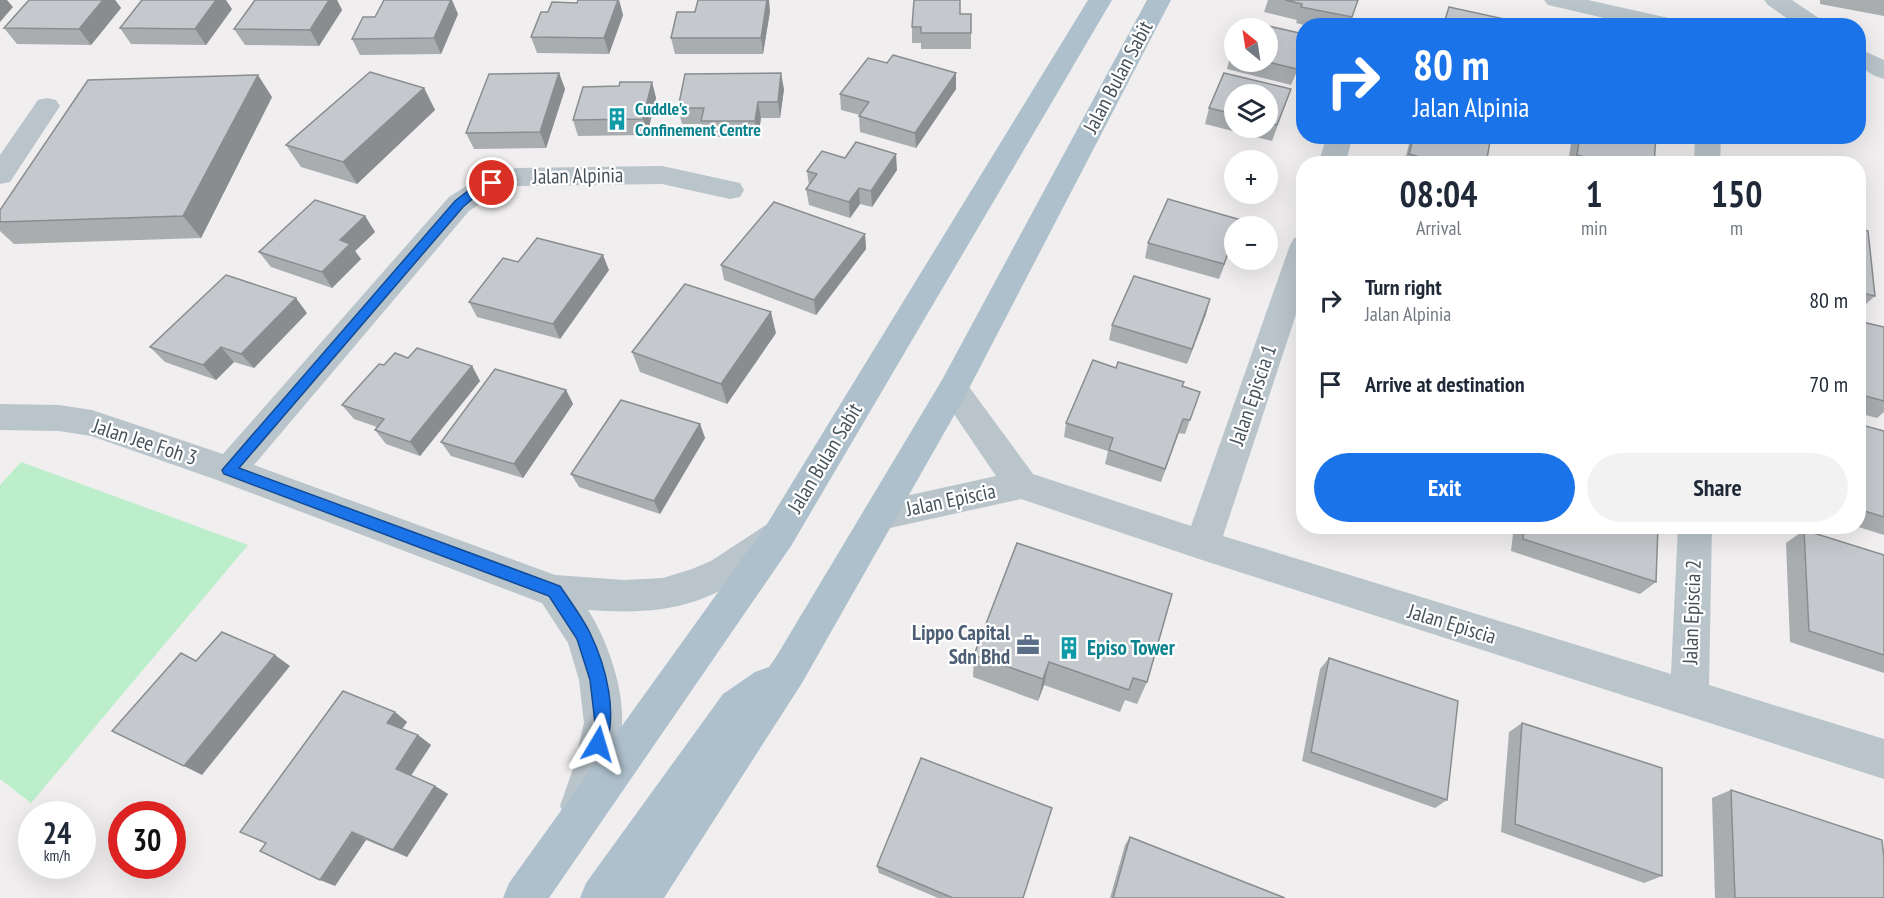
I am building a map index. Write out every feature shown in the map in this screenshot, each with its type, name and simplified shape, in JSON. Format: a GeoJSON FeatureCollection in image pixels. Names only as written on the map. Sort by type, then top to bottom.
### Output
{"type":"FeatureCollection","features":[{"type":"Feature","properties":{"kind":"main road","name":"Jalan Bulan Sabit"},"geometry":{"type":"LineString","coordinates":[[524,898],[779,535],[1100,0]]}},
{"type":"Feature","properties":{"kind":"main road","name":"Jalan Bulan Sabit"},"geometry":{"type":"LineString","coordinates":[[639,898],[789,670],[881,515],[953,389],[1159,0]]}},
{"type":"Feature","properties":{"kind":"main road"},"geometry":{"type":"LineString","coordinates":[[602,898],[712,738],[737,707],[789,670]]}},
{"type":"Feature","properties":{"kind":"street"},"geometry":{"type":"LineString","coordinates":[[1556,0],[1588,3],[1644,18]]}},
{"type":"Feature","properties":{"kind":"street"},"geometry":{"type":"LineString","coordinates":[[1776,0],[1803,18]]}},
{"type":"Feature","properties":{"kind":"street"},"geometry":{"type":"LineString","coordinates":[[1866,60],[1884,72]]}},
{"type":"Feature","properties":{"kind":"street"},"geometry":{"type":"LineString","coordinates":[[1866,68],[1884,72]]}},
{"type":"Feature","properties":{"kind":"street"},"geometry":{"type":"LineString","coordinates":[[0,175],[47,106]]}},
{"type":"Feature","properties":{"kind":"street","name":"Jalan Alpinia"},"geometry":{"type":"LineString","coordinates":[[229,470],[459,204],[472,193],[492,183],[517,177],[662,175],[730,190]]}},
{"type":"Feature","properties":{"kind":"street","name":"Jalan Episcia 1"},"geometry":{"type":"LineString","coordinates":[[1202,545],[1296,269]]}},
{"type":"Feature","properties":{"kind":"street","name":"Jalan Episcia"},"geometry":{"type":"LineString","coordinates":[[953,389],[1021,485]]}},
{"type":"Feature","properties":{"kind":"street","name":"Jalan Jee Foh 3"},"geometry":{"type":"LineString","coordinates":[[0,417],[59,418],[92,423],[229,470],[555,591],[624,596],[663,594],[698,584],[724,572],[779,535]]}},
{"type":"Feature","properties":{"kind":"street","name":"Jalan Episcia"},"geometry":{"type":"LineString","coordinates":[[881,515],[1021,485],[1202,545],[1884,759]]}},
{"type":"Feature","properties":{"kind":"street","name":"Jalan Episcia 2"},"geometry":{"type":"LineString","coordinates":[[1689,698],[1695,534]]}},
{"type":"Feature","properties":{"kind":"street"},"geometry":{"type":"LineString","coordinates":[[555,591],[584,636],[598,680],[603,723],[594,765],[569,835]]}},
{"type":"Feature","properties":{"kind":"green space"},"geometry":{"type":"Polygon","coordinates":[[[21,462],[248,545],[33,801],[28,801],[0,779],[0,485],[21,462]]]}},
{"type":"Feature","properties":{"kind":"building"},"geometry":{"type":"Polygon","coordinates":[[[29,0],[103,0],[79,29],[4,28],[29,0]]]}},
{"type":"Feature","properties":{"kind":"building"},"geometry":{"type":"Polygon","coordinates":[[[142,0],[216,0],[195,29],[120,28],[142,0]]]}},
{"type":"Feature","properties":{"kind":"building"},"geometry":{"type":"Polygon","coordinates":[[[255,0],[329,0],[310,30],[234,29],[255,0]]]}},
{"type":"Feature","properties":{"kind":"building"},"geometry":{"type":"Polygon","coordinates":[[[384,0],[451,0],[434,38],[352,39],[363,17],[375,17],[384,0]]]}},
{"type":"Feature","properties":{"kind":"building"},"geometry":{"type":"Polygon","coordinates":[[[578,0],[618,0],[604,38],[531,37],[541,12],[548,12],[552,2],[577,3],[578,0]]]}},
{"type":"Feature","properties":{"kind":"building"},"geometry":{"type":"Polygon","coordinates":[[[698,0],[767,0],[761,38],[671,38],[677,12],[695,12],[698,0]]]}},
{"type":"Feature","properties":{"kind":"building"},"geometry":{"type":"Polygon","coordinates":[[[914,0],[960,0],[960,14],[971,14],[971,33],[921,33],[921,27],[912,27],[914,0]]]}},
{"type":"Feature","properties":{"kind":"building"},"geometry":{"type":"Polygon","coordinates":[[[1285,0],[1358,0],[1352,17],[1301,7],[1302,4],[1285,0]]]}},
{"type":"Feature","properties":{"kind":"building"},"geometry":{"type":"Polygon","coordinates":[[[1449,7],[1500,18],[1446,18],[1449,7]]]}},
{"type":"Feature","properties":{"kind":"building"},"geometry":{"type":"Polygon","coordinates":[[[1278,28],[1296,32],[1296,69],[1278,64],[1278,28]]]}},
{"type":"Feature","properties":{"kind":"building"},"geometry":{"type":"Polygon","coordinates":[[[893,55],[956,73],[915,133],[859,116],[869,102],[840,94],[868,58],[887,63],[893,55]]]}},
{"type":"Feature","properties":{"kind":"building"},"geometry":{"type":"Polygon","coordinates":[[[370,72],[424,88],[343,162],[286,145],[370,72]]]}},
{"type":"Feature","properties":{"kind":"building"},"geometry":{"type":"Polygon","coordinates":[[[559,73],[540,132],[466,133],[489,74],[559,73]]]}},
{"type":"Feature","properties":{"kind":"building"},"geometry":{"type":"Polygon","coordinates":[[[781,73],[778,102],[758,102],[755,121],[701,121],[704,108],[678,108],[685,74],[781,73]]]}},
{"type":"Feature","properties":{"kind":"building"},"geometry":{"type":"Polygon","coordinates":[[[1224,73],[1270,84],[1224,84],[1224,112],[1209,108],[1224,73]]]}},
{"type":"Feature","properties":{"kind":"building"},"geometry":{"type":"Polygon","coordinates":[[[258,75],[183,216],[0,222],[0,210],[88,80],[258,75]]]}},
{"type":"Feature","properties":{"kind":"building"},"geometry":{"type":"Polygon","coordinates":[[[620,82],[652,82],[643,119],[573,120],[583,87],[619,86],[620,82]]]}},
{"type":"Feature","properties":{"kind":"building"},"geometry":{"type":"Polygon","coordinates":[[[1278,86],[1291,89],[1278,122],[1278,86]]]}},
{"type":"Feature","properties":{"kind":"building"},"geometry":{"type":"Polygon","coordinates":[[[856,142],[896,154],[871,191],[859,188],[849,202],[806,189],[817,174],[807,171],[822,151],[845,158],[856,142]]]}},
{"type":"Feature","properties":{"kind":"building"},"geometry":{"type":"Polygon","coordinates":[[[1412,144],[1490,144],[1487,156],[1416,156],[1409,154],[1412,144]]]}},
{"type":"Feature","properties":{"kind":"building"},"geometry":{"type":"Polygon","coordinates":[[[1579,144],[1655,144],[1655,156],[1577,155],[1579,144]]]}},
{"type":"Feature","properties":{"kind":"building"},"geometry":{"type":"Polygon","coordinates":[[[1168,199],[1227,216],[1224,216],[1224,264],[1148,243],[1168,199]]]}},
{"type":"Feature","properties":{"kind":"building"},"geometry":{"type":"Polygon","coordinates":[[[315,200],[365,216],[340,240],[350,244],[322,272],[259,252],[315,200]]]}},
{"type":"Feature","properties":{"kind":"building"},"geometry":{"type":"Polygon","coordinates":[[[774,202],[865,234],[814,300],[721,265],[774,202]]]}},
{"type":"Feature","properties":{"kind":"building"},"geometry":{"type":"Polygon","coordinates":[[[1866,231],[1868,231],[1875,296],[1866,294],[1866,231]]]}},
{"type":"Feature","properties":{"kind":"building"},"geometry":{"type":"Polygon","coordinates":[[[537,238],[603,255],[553,324],[469,302],[503,258],[518,262],[537,238]]]}},
{"type":"Feature","properties":{"kind":"building"},"geometry":{"type":"Polygon","coordinates":[[[226,275],[296,298],[241,354],[221,347],[203,365],[150,347],[226,275]]]}},
{"type":"Feature","properties":{"kind":"building"},"geometry":{"type":"Polygon","coordinates":[[[1134,276],[1210,299],[1192,349],[1112,325],[1134,276]]]}},
{"type":"Feature","properties":{"kind":"building"},"geometry":{"type":"Polygon","coordinates":[[[685,284],[771,312],[721,384],[632,352],[685,284]]]}},
{"type":"Feature","properties":{"kind":"building"},"geometry":{"type":"Polygon","coordinates":[[[1866,323],[1884,327],[1884,401],[1866,396],[1866,323]]]}},
{"type":"Feature","properties":{"kind":"building"},"geometry":{"type":"Polygon","coordinates":[[[417,348],[472,366],[410,442],[375,430],[384,419],[342,405],[379,364],[384,365],[395,353],[408,358],[417,348]]]}},
{"type":"Feature","properties":{"kind":"building"},"geometry":{"type":"Polygon","coordinates":[[[1093,360],[1116,368],[1118,362],[1184,382],[1182,386],[1200,392],[1190,420],[1183,419],[1165,469],[1109,450],[1113,438],[1066,423],[1093,360]]]}},
{"type":"Feature","properties":{"kind":"building"},"geometry":{"type":"Polygon","coordinates":[[[495,369],[566,390],[514,464],[441,442],[495,369]]]}},
{"type":"Feature","properties":{"kind":"building"},"geometry":{"type":"Polygon","coordinates":[[[621,400],[700,424],[654,501],[571,474],[621,400]]]}},
{"type":"Feature","properties":{"kind":"building"},"geometry":{"type":"Polygon","coordinates":[[[1866,426],[1884,431],[1884,517],[1866,511],[1866,426]]]}},
{"type":"Feature","properties":{"kind":"building"},"geometry":{"type":"Polygon","coordinates":[[[1523,534],[1658,534],[1656,582],[1523,539],[1523,534]]]}},
{"type":"Feature","properties":{"kind":"building"},"geometry":{"type":"Polygon","coordinates":[[[1804,534],[1817,534],[1884,555],[1884,655],[1809,631],[1804,534]]]}},
{"type":"Feature","properties":{"kind":"building","name":"Episo Tower"},"geometry":{"type":"Polygon","coordinates":[[[1017,543],[1172,594],[1147,682],[1133,678],[1129,690],[1049,662],[1043,679],[974,655],[1017,543]]]}},
{"type":"Feature","properties":{"kind":"building"},"geometry":{"type":"Polygon","coordinates":[[[222,632],[275,655],[184,766],[112,731],[181,653],[196,661],[222,632]]]}},
{"type":"Feature","properties":{"kind":"building"},"geometry":{"type":"Polygon","coordinates":[[[1329,658],[1458,701],[1447,800],[1311,752],[1329,658]]]}},
{"type":"Feature","properties":{"kind":"building"},"geometry":{"type":"Polygon","coordinates":[[[343,691],[395,712],[387,723],[418,735],[396,769],[435,786],[393,850],[352,832],[320,880],[260,851],[266,843],[240,832],[343,691]]]}},
{"type":"Feature","properties":{"kind":"building"},"geometry":{"type":"Polygon","coordinates":[[[1522,723],[1662,768],[1662,876],[1515,824],[1522,723]]]}},
{"type":"Feature","properties":{"kind":"building"},"geometry":{"type":"Polygon","coordinates":[[[921,758],[1052,808],[1023,898],[953,898],[877,866],[921,758]]]}},
{"type":"Feature","properties":{"kind":"building"},"geometry":{"type":"Polygon","coordinates":[[[1731,790],[1882,840],[1884,898],[1735,898],[1731,790]]]}},
{"type":"Feature","properties":{"kind":"building"},"geometry":{"type":"Polygon","coordinates":[[[1130,837],[1285,898],[1113,898],[1130,837]]]}},
{"type":"Feature","properties":{"kind":"place","name":"Cuddle's Confinement Centre"},"geometry":{"type":"Point","coordinates":[617,119]}},
{"type":"Feature","properties":{"kind":"place","name":"Lippo Capital Sdn Bhd"},"geometry":{"type":"Point","coordinates":[1028,645]}},
{"type":"Feature","properties":{"kind":"place","name":"Episo Tower"},"geometry":{"type":"Point","coordinates":[1069,648]}},
{"type":"Feature","properties":{"kind":"route"},"geometry":{"type":"LineString","coordinates":[[492,183],[472,193],[459,204],[229,470],[555,591],[584,636],[598,680],[603,723],[598,744]]}}]}
